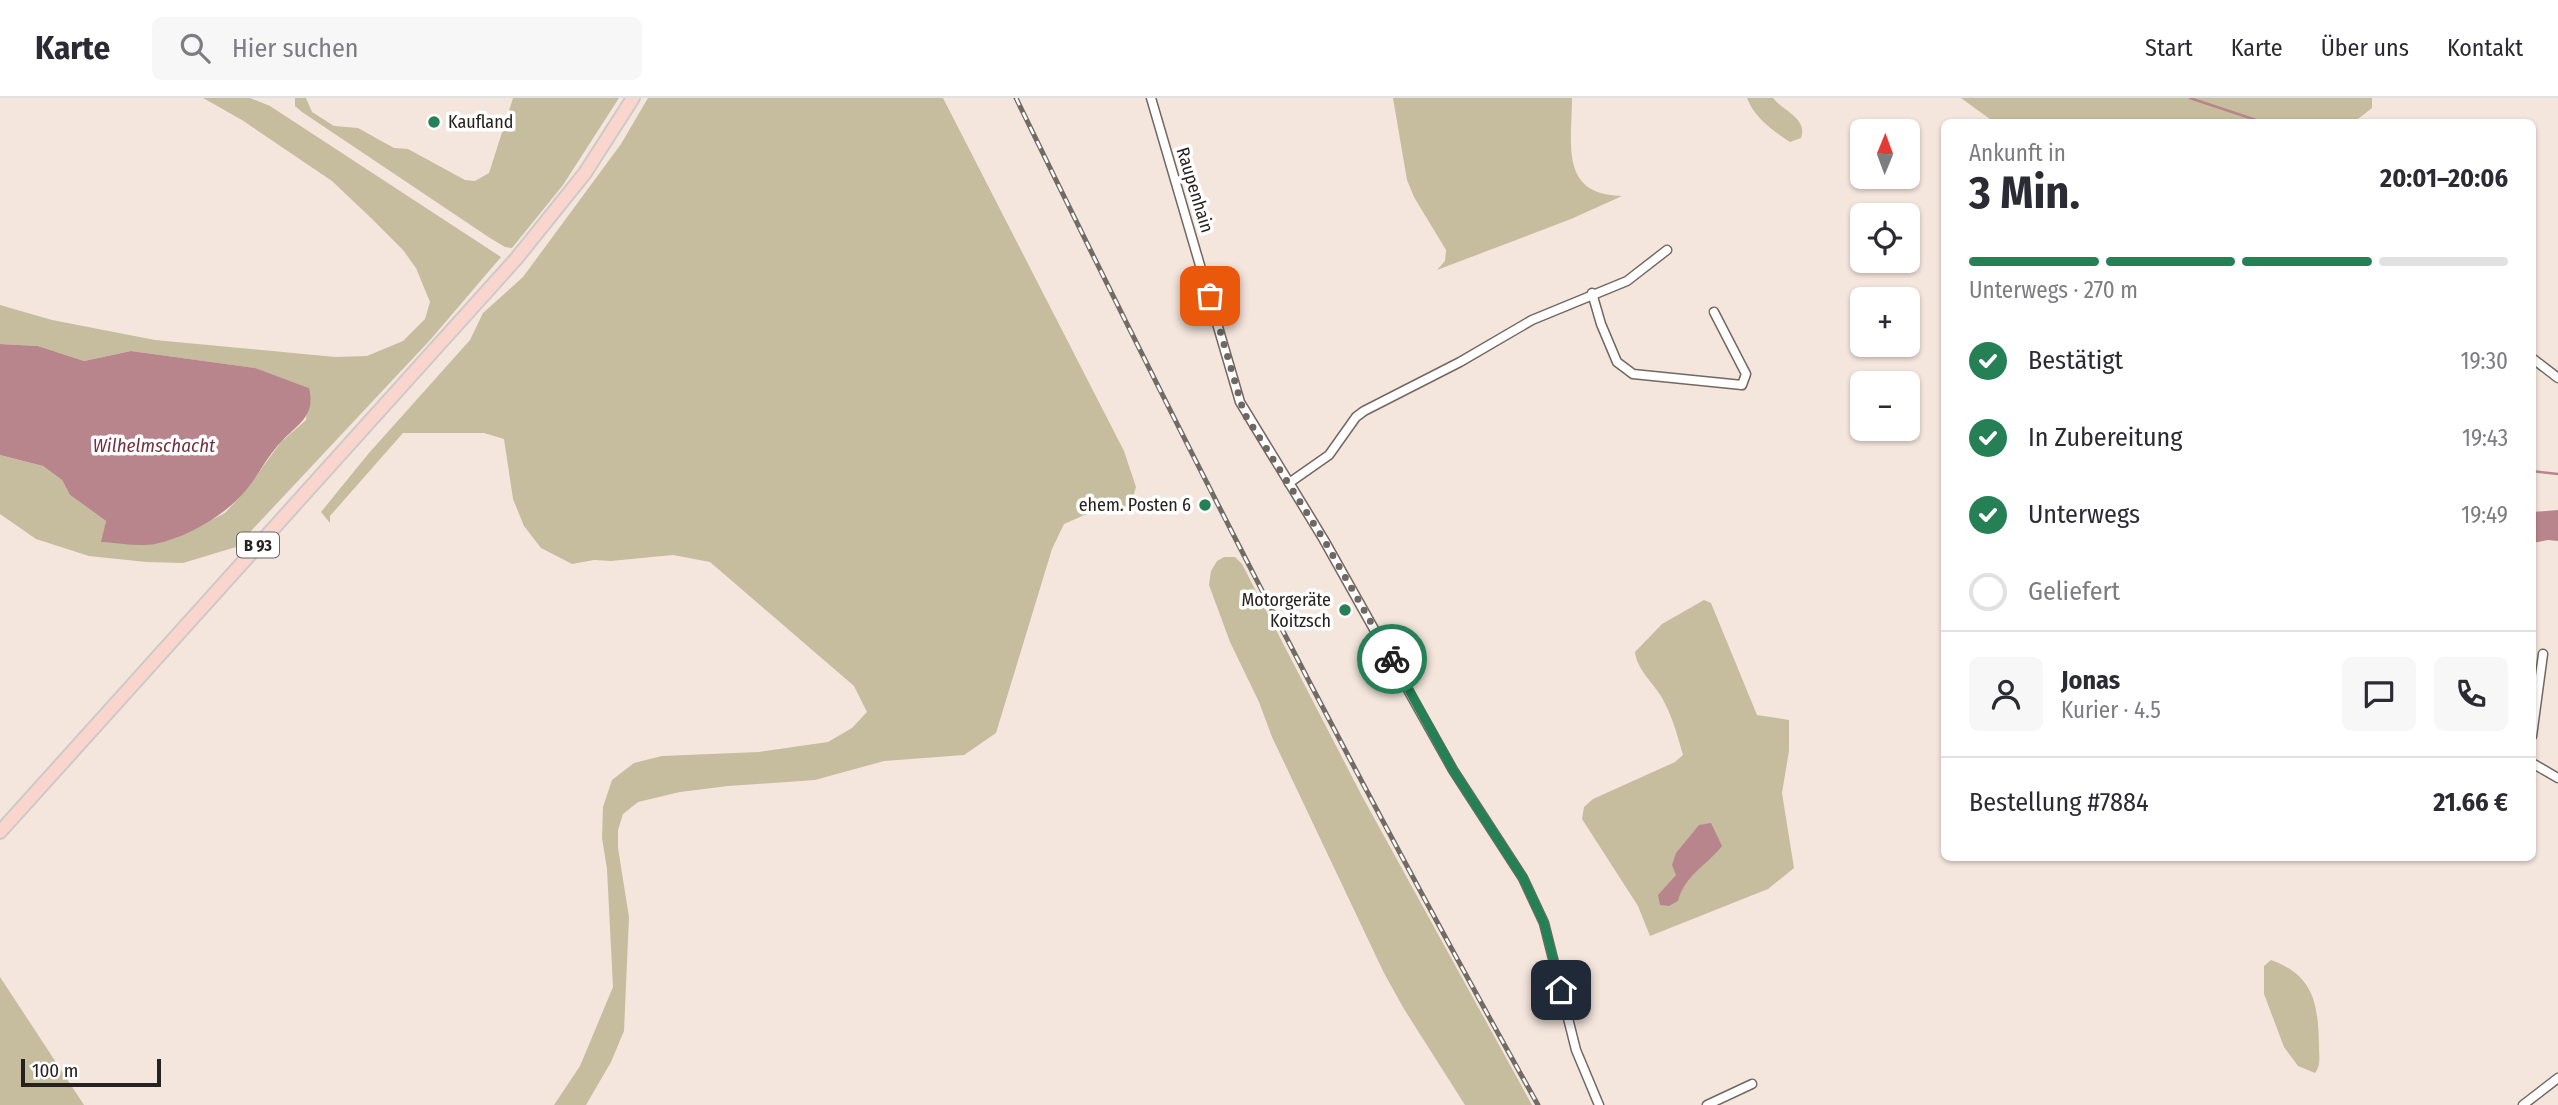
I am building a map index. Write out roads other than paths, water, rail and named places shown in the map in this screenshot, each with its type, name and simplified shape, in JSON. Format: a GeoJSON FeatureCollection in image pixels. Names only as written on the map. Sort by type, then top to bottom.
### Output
{"type":"FeatureCollection","features":[{"type":"Feature","properties":{"kind":"main road","name":"B 93"},"geometry":{"type":"LineString","coordinates":[[0,832],[516,258],[585,173],[633,98]]}},
{"type":"Feature","properties":{"kind":"street","name":"Raupenhain"},"geometry":{"type":"LineString","coordinates":[[1151,98],[1240,402],[1453,770],[1512,858],[1538,909],[1551,946],[1576,1051],[1599,1105]]}},
{"type":"Feature","properties":{"kind":"street"},"geometry":{"type":"LineString","coordinates":[[1289,484],[1329,455],[1356,417],[1364,411],[1460,362],[1532,320],[1592,293],[1627,281],[1667,250]]}},
{"type":"Feature","properties":{"kind":"street"},"geometry":{"type":"LineString","coordinates":[[1592,293],[1617,362],[1633,374],[1742,385],[1746,374],[1714,312]]}},
{"type":"Feature","properties":{"kind":"street"},"geometry":{"type":"LineString","coordinates":[[2536,361],[2558,378]]}},
{"type":"Feature","properties":{"kind":"street"},"geometry":{"type":"LineString","coordinates":[[2536,706],[2543,654]]}},
{"type":"Feature","properties":{"kind":"street"},"geometry":{"type":"LineString","coordinates":[[2536,765],[2558,778]]}},
{"type":"Feature","properties":{"kind":"street"},"geometry":{"type":"LineString","coordinates":[[2523,1105],[2558,1078]]}},
{"type":"Feature","properties":{"kind":"street"},"geometry":{"type":"LineString","coordinates":[[1707,1105],[1752,1084]]}},
{"type":"Feature","properties":{"kind":"water","name":"Wilhelmschacht"},"geometry":{"type":"Polygon","coordinates":[[[0,344],[38,346],[84,361],[131,351],[255,368],[309,388],[310,406],[304,419],[277,446],[247,489],[228,508],[206,524],[155,544],[101,542],[106,521],[70,495],[62,480],[43,466],[0,455],[0,344]]]}},
{"type":"Feature","properties":{"kind":"water"},"geometry":{"type":"Polygon","coordinates":[[[2558,510],[2558,541],[2536,542],[2536,512],[2558,510]]]}},
{"type":"Feature","properties":{"kind":"water"},"geometry":{"type":"Polygon","coordinates":[[[1711,823],[1722,846],[1691,877],[1678,901],[1669,906],[1660,905],[1658,895],[1676,875],[1672,865],[1676,853],[1699,825],[1711,823]]]}},
{"type":"Feature","properties":{"kind":"waterway"},"geometry":{"type":"LineString","coordinates":[[2190,98],[2253,119]]}},
{"type":"Feature","properties":{"kind":"waterway"},"geometry":{"type":"LineString","coordinates":[[2536,471],[2558,474]]}},
{"type":"Feature","properties":{"kind":"railway"},"geometry":{"type":"LineString","coordinates":[[1016,98],[1141,352],[1335,731],[1538,1105]]}},
{"type":"Feature","properties":{"kind":"place","name":"Kaufland"},"geometry":{"type":"Point","coordinates":[434,122]}},
{"type":"Feature","properties":{"kind":"place","name":"ehem. Posten 6"},"geometry":{"type":"Point","coordinates":[1205,505]}},
{"type":"Feature","properties":{"kind":"place","name":"Motorgeräte Koitzsch"},"geometry":{"type":"Point","coordinates":[1345,610]}}]}
